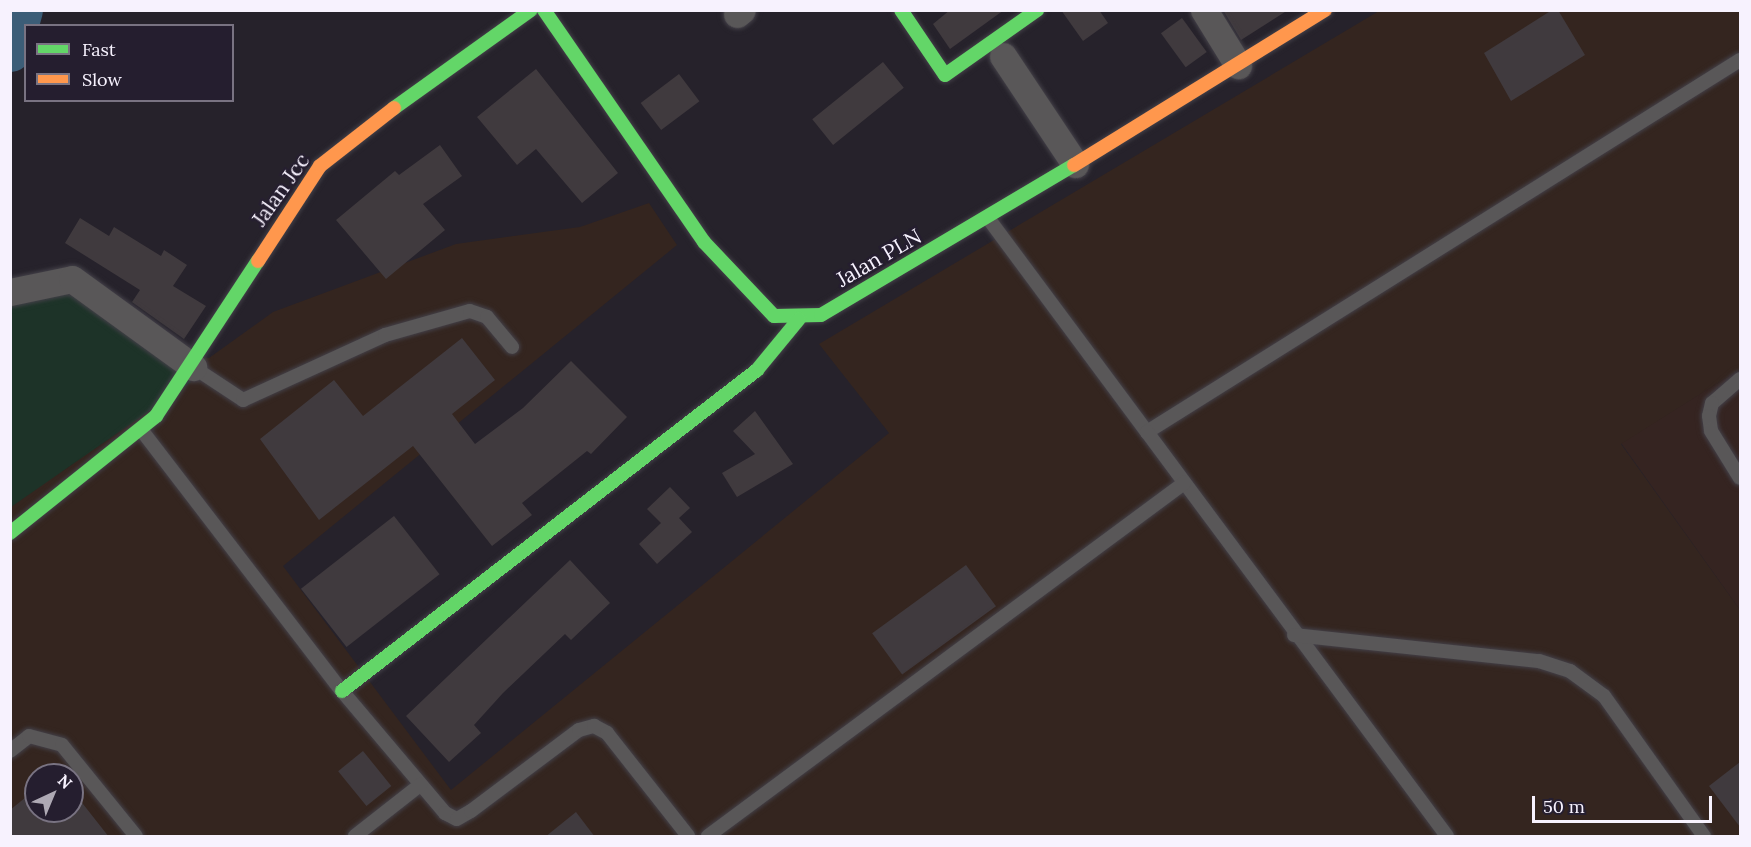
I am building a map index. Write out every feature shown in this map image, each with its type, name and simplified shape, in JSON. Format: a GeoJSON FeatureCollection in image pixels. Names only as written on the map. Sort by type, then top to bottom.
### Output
{"type":"FeatureCollection","features":[{"type":"Feature","properties":{"kind":"street","name":"Jalan Jcc"},"geometry":{"type":"LineString","coordinates":[[10,533],[143,432],[192,367],[320,166],[363,127],[428,87],[531,10]]}},
{"type":"Feature","properties":{"kind":"street","name":"Jalan PLN"},"geometry":{"type":"LineString","coordinates":[[544,10],[704,242],[774,316],[799,319],[821,315],[883,282],[1325,10]]}},
{"type":"Feature","properties":{"kind":"street"},"geometry":{"type":"LineString","coordinates":[[901,10],[945,75],[1037,10]]}},
{"type":"Feature","properties":{"kind":"street"},"geometry":{"type":"LineString","coordinates":[[1204,10],[1238,65]]}},
{"type":"Feature","properties":{"kind":"street"},"geometry":{"type":"LineString","coordinates":[[1003,56],[1076,164]]}},
{"type":"Feature","properties":{"kind":"street"},"geometry":{"type":"LineString","coordinates":[[10,292],[72,279],[192,367]]}},
{"type":"Feature","properties":{"kind":"street"},"geometry":{"type":"LineString","coordinates":[[342,691],[757,370],[799,319]]}},
{"type":"Feature","properties":{"kind":"lane"},"geometry":{"type":"LineString","coordinates":[[1147,432],[1740,60]]}},
{"type":"Feature","properties":{"kind":"lane"},"geometry":{"type":"LineString","coordinates":[[988,218],[1294,634],[1447,837]]}},
{"type":"Feature","properties":{"kind":"lane"},"geometry":{"type":"LineString","coordinates":[[192,367],[243,400],[385,335],[470,311],[487,317],[512,346]]}},
{"type":"Feature","properties":{"kind":"lane"},"geometry":{"type":"LineString","coordinates":[[1740,380],[1712,403],[1708,416],[1711,431],[1740,477]]}},
{"type":"Feature","properties":{"kind":"lane"},"geometry":{"type":"LineString","coordinates":[[143,432],[342,691],[445,813],[457,819],[579,730],[594,726],[607,733],[688,837]]}},
{"type":"Feature","properties":{"kind":"lane"},"geometry":{"type":"LineString","coordinates":[[708,837],[1184,483]]}},
{"type":"Feature","properties":{"kind":"lane"},"geometry":{"type":"LineString","coordinates":[[1294,634],[1539,662],[1570,670],[1604,696],[1704,837]]}},
{"type":"Feature","properties":{"kind":"lane"},"geometry":{"type":"LineString","coordinates":[[10,751],[29,736],[62,745],[136,837]]}},
{"type":"Feature","properties":{"kind":"lane"},"geometry":{"type":"LineString","coordinates":[[355,837],[420,785]]}},
{"type":"Feature","properties":{"kind":"shaded area"},"geometry":{"type":"Polygon","coordinates":[[[1379,11],[1740,11],[1740,369],[1621,444],[1740,610],[1740,836],[11,836],[11,317],[209,358],[273,312],[456,244],[580,227],[649,203],[677,245],[283,566],[451,790],[889,433],[819,344],[1379,11]]]}},
{"type":"Feature","properties":{"kind":"shaded area"},"geometry":{"type":"Polygon","coordinates":[[[1740,369],[1740,610],[1621,443],[1740,369]]]}},
{"type":"Feature","properties":{"kind":"green space"},"geometry":{"type":"Polygon","coordinates":[[[72,286],[191,382],[11,507],[11,304],[72,286]]]}},
{"type":"Feature","properties":{"kind":"building"},"geometry":{"type":"Polygon","coordinates":[[[950,10],[1004,10],[950,49],[933,24],[950,10]]]}},
{"type":"Feature","properties":{"kind":"building"},"geometry":{"type":"Polygon","coordinates":[[[1061,10],[1099,10],[1108,23],[1083,41],[1061,10]]]}},
{"type":"Feature","properties":{"kind":"building"},"geometry":{"type":"Polygon","coordinates":[[[1223,10],[1288,10],[1241,40],[1223,10]]]}},
{"type":"Feature","properties":{"kind":"building"},"geometry":{"type":"Polygon","coordinates":[[[1552,10],[1558,10],[1585,55],[1511,101],[1484,53],[1552,10]]]}},
{"type":"Feature","properties":{"kind":"building"},"geometry":{"type":"Polygon","coordinates":[[[1182,18],[1207,52],[1186,67],[1161,33],[1182,18]]]}},
{"type":"Feature","properties":{"kind":"building"},"geometry":{"type":"Polygon","coordinates":[[[883,62],[904,88],[833,145],[812,119],[883,62]]]}},
{"type":"Feature","properties":{"kind":"building"},"geometry":{"type":"Polygon","coordinates":[[[536,69],[618,173],[582,203],[536,149],[517,165],[477,117],[536,69]]]}},
{"type":"Feature","properties":{"kind":"building"},"geometry":{"type":"Polygon","coordinates":[[[679,74],[699,101],[661,130],[641,103],[679,74]]]}},
{"type":"Feature","properties":{"kind":"building"},"geometry":{"type":"Polygon","coordinates":[[[440,145],[462,176],[423,204],[445,230],[386,279],[336,220],[395,171],[399,175],[440,145]]]}},
{"type":"Feature","properties":{"kind":"building"},"geometry":{"type":"Polygon","coordinates":[[[80,218],[109,236],[114,227],[161,256],[164,250],[187,265],[173,286],[206,306],[184,339],[132,302],[140,290],[65,243],[80,218]]]}},
{"type":"Feature","properties":{"kind":"building"},"geometry":{"type":"Polygon","coordinates":[[[462,338],[495,380],[452,414],[475,444],[523,408],[571,361],[627,417],[591,454],[587,451],[522,503],[532,515],[492,546],[413,446],[319,520],[260,439],[334,380],[363,416],[462,338]]]}},
{"type":"Feature","properties":{"kind":"building"},"geometry":{"type":"Polygon","coordinates":[[[755,411],[793,464],[737,497],[722,473],[755,454],[733,431],[755,411]]]}},
{"type":"Feature","properties":{"kind":"building"},"geometry":{"type":"Polygon","coordinates":[[[670,487],[690,508],[679,518],[692,532],[657,564],[639,544],[661,523],[647,509],[670,487]]]}},
{"type":"Feature","properties":{"kind":"building"},"geometry":{"type":"Polygon","coordinates":[[[394,516],[440,574],[347,647],[301,589],[394,516]]]}},
{"type":"Feature","properties":{"kind":"building"},"geometry":{"type":"Polygon","coordinates":[[[570,560],[610,603],[571,640],[565,634],[503,693],[474,725],[481,733],[449,762],[406,716],[570,560]]]}},
{"type":"Feature","properties":{"kind":"building"},"geometry":{"type":"Polygon","coordinates":[[[966,565],[996,606],[902,674],[872,633],[966,565]]]}},
{"type":"Feature","properties":{"kind":"building"},"geometry":{"type":"Polygon","coordinates":[[[363,751],[391,786],[366,806],[338,771],[363,751]]]}},
{"type":"Feature","properties":{"kind":"building"},"geometry":{"type":"Polygon","coordinates":[[[1740,762],[1740,827],[1709,786],[1740,762]]]}},
{"type":"Feature","properties":{"kind":"building"},"geometry":{"type":"Polygon","coordinates":[[[24,799],[24,823],[84,823],[84,805],[109,837],[10,837],[10,810],[24,799]]]}},
{"type":"Feature","properties":{"kind":"building"},"geometry":{"type":"Polygon","coordinates":[[[576,812],[595,837],[545,837],[576,812]]]}},
{"type":"Feature","properties":{"kind":"waterway"},"geometry":{"type":"LineString","coordinates":[[10,50],[21,10]]}},
{"type":"Feature","properties":{"kind":"traffic: fast"},"geometry":{"type":"LineString","coordinates":[[394,108],[531,10]]}},
{"type":"Feature","properties":{"kind":"traffic: fast"},"geometry":{"type":"LineString","coordinates":[[544,10],[704,242],[774,316],[821,315],[1074,165]]}},
{"type":"Feature","properties":{"kind":"traffic: fast"},"geometry":{"type":"LineString","coordinates":[[901,10],[945,75],[1037,10]]}},
{"type":"Feature","properties":{"kind":"traffic: fast"},"geometry":{"type":"LineString","coordinates":[[10,533],[156,416],[258,261]]}},
{"type":"Feature","properties":{"kind":"traffic: fast"},"geometry":{"type":"LineString","coordinates":[[342,691],[757,370],[799,319]]}},
{"type":"Feature","properties":{"kind":"traffic: slow"},"geometry":{"type":"LineString","coordinates":[[1074,165],[1325,10]]}},
{"type":"Feature","properties":{"kind":"traffic: slow"},"geometry":{"type":"LineString","coordinates":[[258,261],[320,166],[394,108]]}}]}
